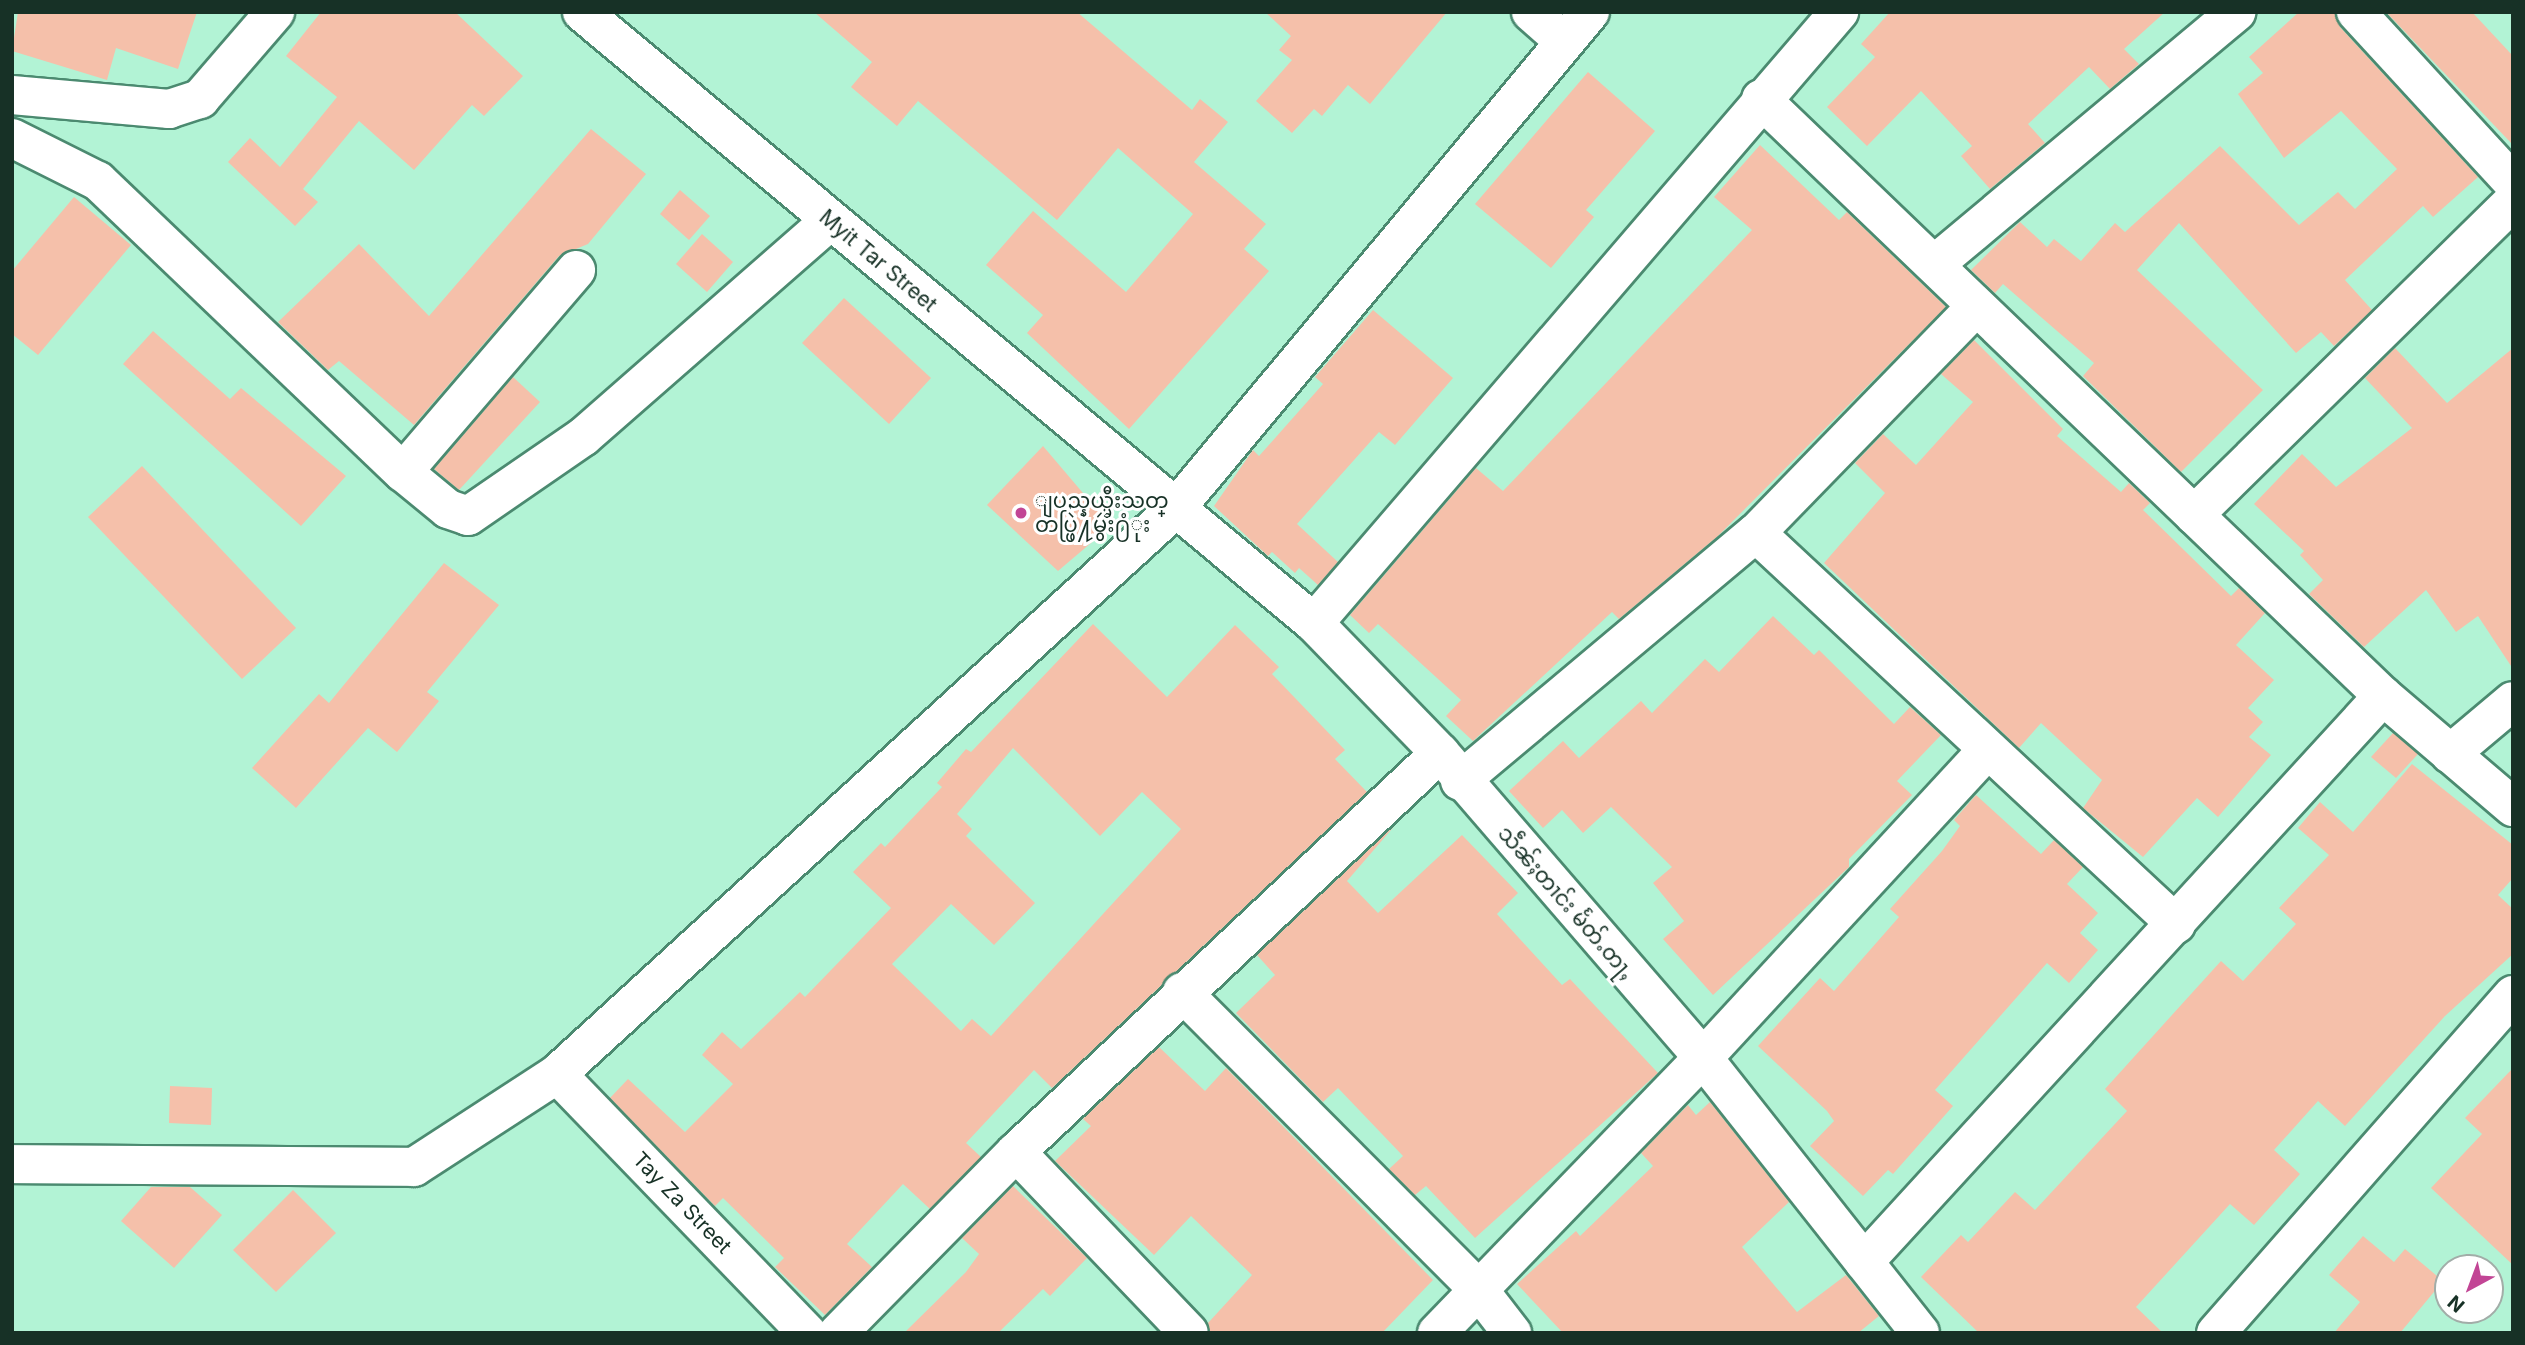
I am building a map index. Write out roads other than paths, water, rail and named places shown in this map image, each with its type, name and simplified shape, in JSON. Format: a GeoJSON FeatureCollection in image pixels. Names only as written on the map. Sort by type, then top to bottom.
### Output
{"type":"FeatureCollection","features":[{"type":"Feature","properties":{"kind":"street"},"geometry":{"type":"LineString","coordinates":[[12,94],[169,109],[200,99],[275,12]]}},
{"type":"Feature","properties":{"kind":"street","name":"Myit Tar Street"},"geometry":{"type":"LineString","coordinates":[[582,12],[829,222],[1176,508]]}},
{"type":"Feature","properties":{"kind":"street"},"geometry":{"type":"LineString","coordinates":[[1531,12],[1565,42]]}},
{"type":"Feature","properties":{"kind":"street"},"geometry":{"type":"LineString","coordinates":[[12,1164],[414,1167],[557,1074],[1176,508],[1590,12]]}},
{"type":"Feature","properties":{"kind":"street"},"geometry":{"type":"LineString","coordinates":[[1314,623],[1761,99],[1839,12]]}},
{"type":"Feature","properties":{"kind":"street"},"geometry":{"type":"LineString","coordinates":[[1935,264],[2236,12]]}},
{"type":"Feature","properties":{"kind":"street"},"geometry":{"type":"LineString","coordinates":[[2356,12],[2513,183]]}},
{"type":"Feature","properties":{"kind":"street"},"geometry":{"type":"LineString","coordinates":[[1761,99],[2382,696],[2513,807]]}},
{"type":"Feature","properties":{"kind":"street"},"geometry":{"type":"LineString","coordinates":[[12,138],[98,181],[403,472],[448,509],[468,516],[511,491],[686,350],[829,222]]}},
{"type":"Feature","properties":{"kind":"street"},"geometry":{"type":"LineString","coordinates":[[2194,514],[2513,201]]}},
{"type":"Feature","properties":{"kind":"street"},"geometry":{"type":"LineString","coordinates":[[403,472],[576,270]]}},
{"type":"Feature","properties":{"kind":"street"},"geometry":{"type":"LineString","coordinates":[[838,1333],[1016,1152],[1182,992],[1450,767],[1756,533],[1976,307]]}},
{"type":"Feature","properties":{"kind":"street","name":"သဵၼ်ႈတၢင်း မႅတ်ႉတႃႇ"},"geometry":{"type":"LineString","coordinates":[[1176,508],[1314,623],[1450,767],[1703,1058],[1920,1333]]}},
{"type":"Feature","properties":{"kind":"street"},"geometry":{"type":"LineString","coordinates":[[1756,533],[2176,924]]}},
{"type":"Feature","properties":{"kind":"street"},"geometry":{"type":"LineString","coordinates":[[1864,1262],[2382,696]]}},
{"type":"Feature","properties":{"kind":"street"},"geometry":{"type":"LineString","coordinates":[[2450,754],[2513,701]]}},
{"type":"Feature","properties":{"kind":"street"},"geometry":{"type":"LineString","coordinates":[[1437,1333],[1703,1058],[1987,750]]}},
{"type":"Feature","properties":{"kind":"street"},"geometry":{"type":"LineString","coordinates":[[1182,992],[1478,1289],[1512,1333]]}},
{"type":"Feature","properties":{"kind":"street"},"geometry":{"type":"LineString","coordinates":[[2216,1333],[2513,995]]}},
{"type":"Feature","properties":{"kind":"street","name":"Tay Za Street"},"geometry":{"type":"LineString","coordinates":[[557,1074],[807,1333]]}},
{"type":"Feature","properties":{"kind":"street"},"geometry":{"type":"LineString","coordinates":[[1016,1152],[1189,1333]]}},
{"type":"Feature","properties":{"kind":"place","name":"ျပည္နယ္မီးသတ္ တပ္ဖြဲ႔မွဴး႐ံုး"},"geometry":{"type":"Point","coordinates":[1021,513]}}]}
